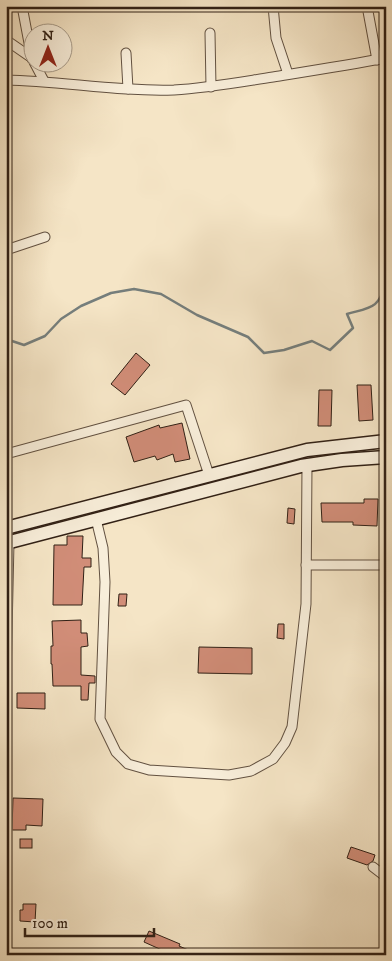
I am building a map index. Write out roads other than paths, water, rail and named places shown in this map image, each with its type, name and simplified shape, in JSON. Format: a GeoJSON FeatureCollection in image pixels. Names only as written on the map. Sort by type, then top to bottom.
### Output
{"type":"FeatureCollection","features":[{"type":"Feature","properties":{"kind":"street"},"geometry":{"type":"LineString","coordinates":[[22,6],[25,22]]}},
{"type":"Feature","properties":{"kind":"street"},"geometry":{"type":"LineString","coordinates":[[273,6],[276,38],[288,74]]}},
{"type":"Feature","properties":{"kind":"street"},"geometry":{"type":"LineString","coordinates":[[6,80],[44,81],[128,89],[172,90],[211,87],[381,59],[367,6]]}},
{"type":"Feature","properties":{"kind":"street"},"geometry":{"type":"LineString","coordinates":[[210,33],[211,87]]}},
{"type":"Feature","properties":{"kind":"street"},"geometry":{"type":"LineString","coordinates":[[6,40],[22,52]]}},
{"type":"Feature","properties":{"kind":"street"},"geometry":{"type":"LineString","coordinates":[[126,53],[128,89]]}},
{"type":"Feature","properties":{"kind":"street"},"geometry":{"type":"LineString","coordinates":[[39,72],[44,81]]}},
{"type":"Feature","properties":{"kind":"street"},"geometry":{"type":"LineString","coordinates":[[6,250],[45,237]]}},
{"type":"Feature","properties":{"kind":"street"},"geometry":{"type":"LineString","coordinates":[[6,454],[186,405],[209,474]]}},
{"type":"Feature","properties":{"kind":"street"},"geometry":{"type":"LineString","coordinates":[[6,528],[307,450],[386,441]]}},
{"type":"Feature","properties":{"kind":"street"},"geometry":{"type":"LineString","coordinates":[[6,680],[8,543],[307,465],[386,457]]}},
{"type":"Feature","properties":{"kind":"street"},"geometry":{"type":"LineString","coordinates":[[96,519],[103,548],[105,582],[100,718],[116,752],[128,764],[149,770],[229,775],[250,770],[273,759],[286,743],[292,727],[303,632],[307,465]]}},
{"type":"Feature","properties":{"kind":"street"},"geometry":{"type":"LineString","coordinates":[[306,565],[386,565]]}},
{"type":"Feature","properties":{"kind":"street"},"geometry":{"type":"LineString","coordinates":[[373,867],[386,877]]}},
{"type":"Feature","properties":{"kind":"waterway"},"geometry":{"type":"LineString","coordinates":[[6,339],[24,345],[45,336],[61,319],[81,306],[111,293],[134,289],[161,294],[197,315],[248,337],[264,353],[284,350],[312,341],[330,350],[353,328],[347,314],[373,306],[380,298],[386,283]]}}]}
